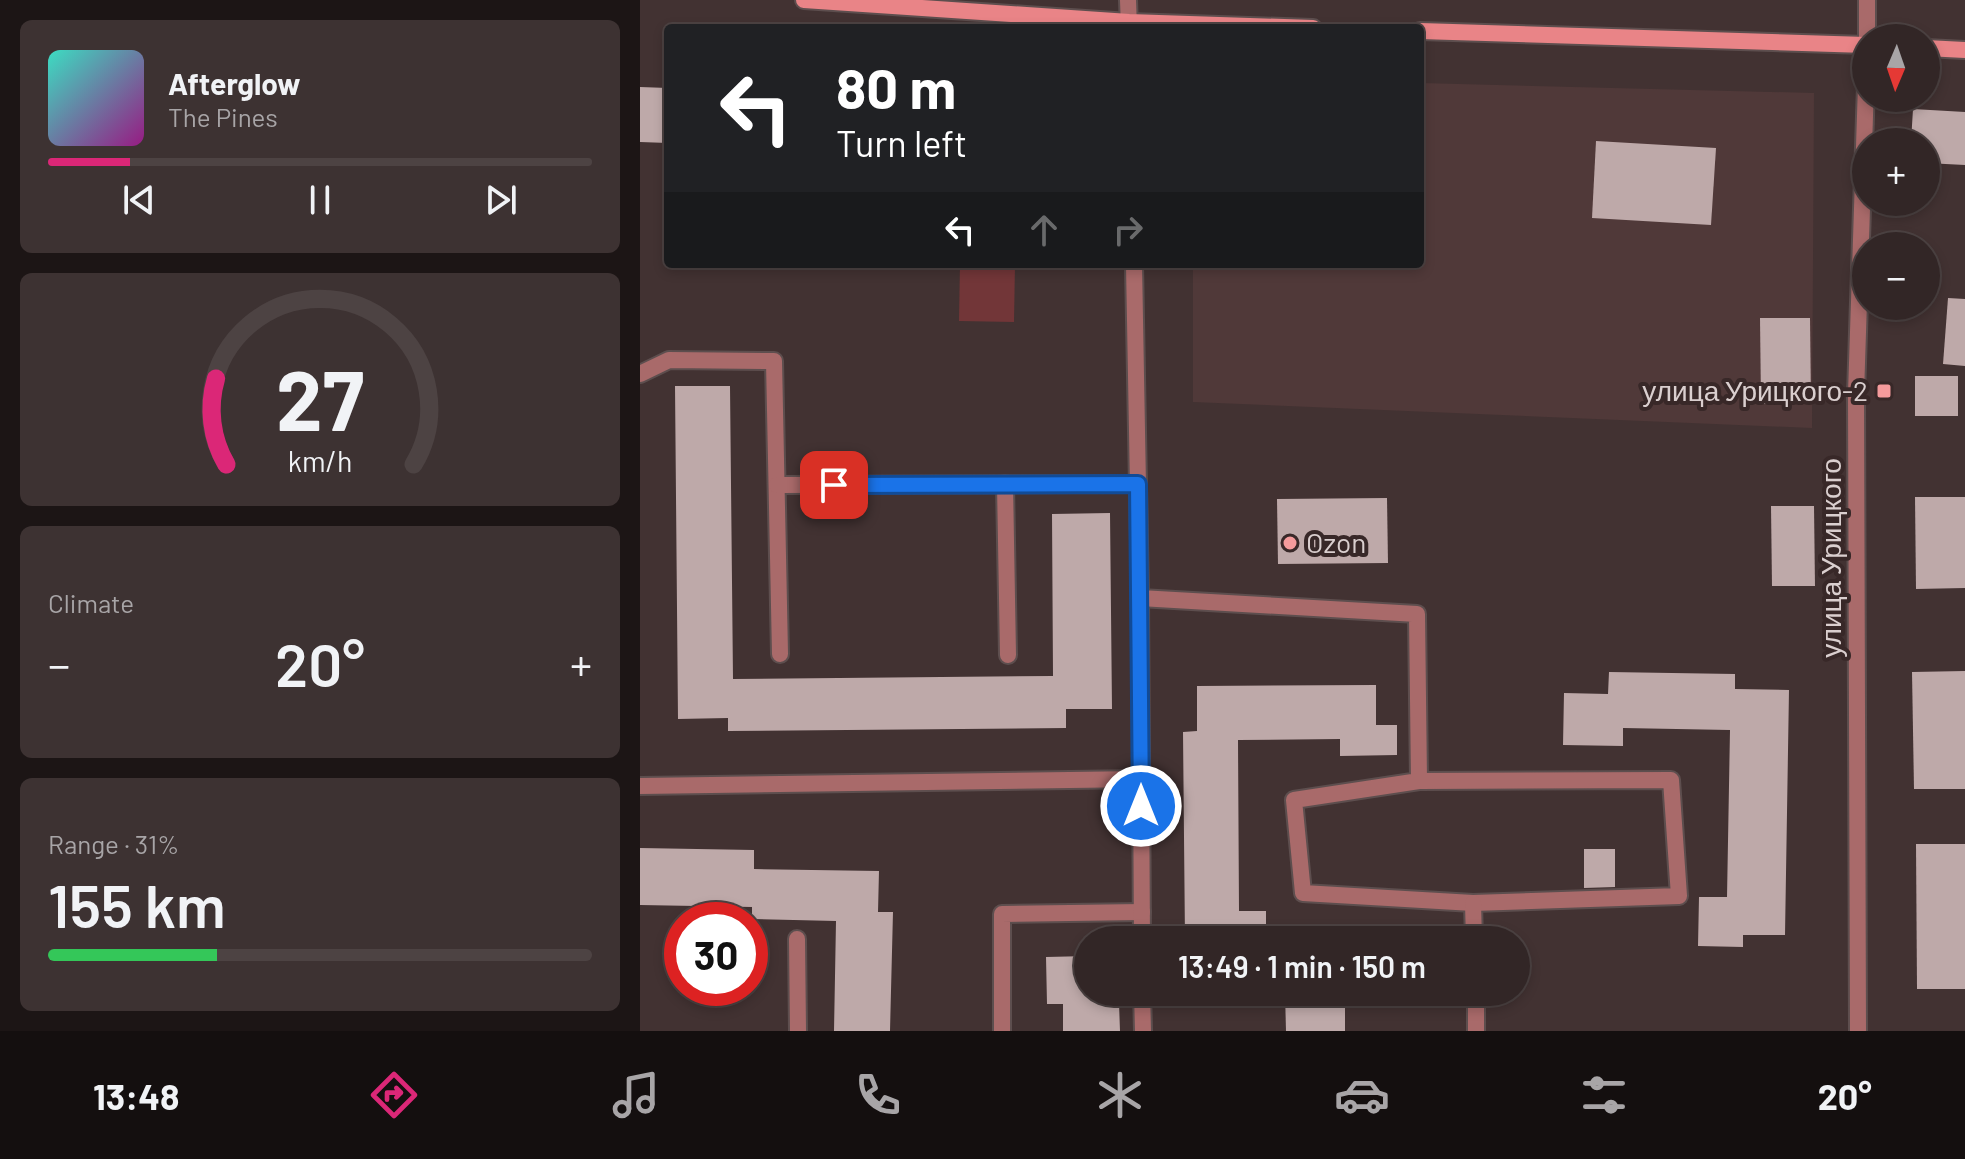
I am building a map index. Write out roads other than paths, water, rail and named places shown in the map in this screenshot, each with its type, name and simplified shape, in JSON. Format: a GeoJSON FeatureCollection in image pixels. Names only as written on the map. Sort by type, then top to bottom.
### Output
{"type":"FeatureCollection","features":[{"type":"Feature","properties":{"kind":"street"},"geometry":{"type":"LineString","coordinates":[[804,0],[1116,24]]}},
{"type":"Feature","properties":{"kind":"street"},"geometry":{"type":"LineString","coordinates":[[1128,0],[1129,24]]}},
{"type":"Feature","properties":{"kind":"street"},"geometry":{"type":"LineString","coordinates":[[1867,0],[1867,24]]}},
{"type":"Feature","properties":{"kind":"street"},"geometry":{"type":"LineString","coordinates":[[1424,31],[1852,45]]}},
{"type":"Feature","properties":{"kind":"street"},"geometry":{"type":"LineString","coordinates":[[1940,49],[1965,50]]}},
{"type":"Feature","properties":{"kind":"street","name":"улица Урицкого"},"geometry":{"type":"LineString","coordinates":[[1858,1031],[1856,394],[1865,112]]}},
{"type":"Feature","properties":{"kind":"street"},"geometry":{"type":"LineString","coordinates":[[1134,268],[1142,926]]}},
{"type":"Feature","properties":{"kind":"street"},"geometry":{"type":"LineString","coordinates":[[640,374],[669,360],[774,361],[780,654]]}},
{"type":"Feature","properties":{"kind":"street"},"geometry":{"type":"LineString","coordinates":[[1005,484],[1008,655]]}},
{"type":"Feature","properties":{"kind":"street"},"geometry":{"type":"LineString","coordinates":[[777,485],[1138,484]]}},
{"type":"Feature","properties":{"kind":"street"},"geometry":{"type":"LineString","coordinates":[[1140,598],[1417,614],[1419,781]]}},
{"type":"Feature","properties":{"kind":"street"},"geometry":{"type":"LineString","coordinates":[[640,786],[1141,779]]}},
{"type":"Feature","properties":{"kind":"street"},"geometry":{"type":"LineString","coordinates":[[1671,780],[1679,896],[1473,903],[1303,893],[1294,800],[1419,781],[1671,780]]}},
{"type":"Feature","properties":{"kind":"street"},"geometry":{"type":"LineString","coordinates":[[1473,903],[1474,926]]}},
{"type":"Feature","properties":{"kind":"street"},"geometry":{"type":"LineString","coordinates":[[1002,1031],[1002,914],[1142,912]]}},
{"type":"Feature","properties":{"kind":"street"},"geometry":{"type":"LineString","coordinates":[[797,939],[798,1031]]}},
{"type":"Feature","properties":{"kind":"street"},"geometry":{"type":"LineString","coordinates":[[1142,1006],[1143,1031]]}},
{"type":"Feature","properties":{"kind":"street"},"geometry":{"type":"LineString","coordinates":[[1476,1006],[1476,1031]]}},
{"type":"Feature","properties":{"kind":"place","name":"улица Урицкого-2"},"geometry":{"type":"Point","coordinates":[1884,391]}},
{"type":"Feature","properties":{"kind":"place","name":"Ozon"},"geometry":{"type":"Point","coordinates":[1290,543]}}]}
